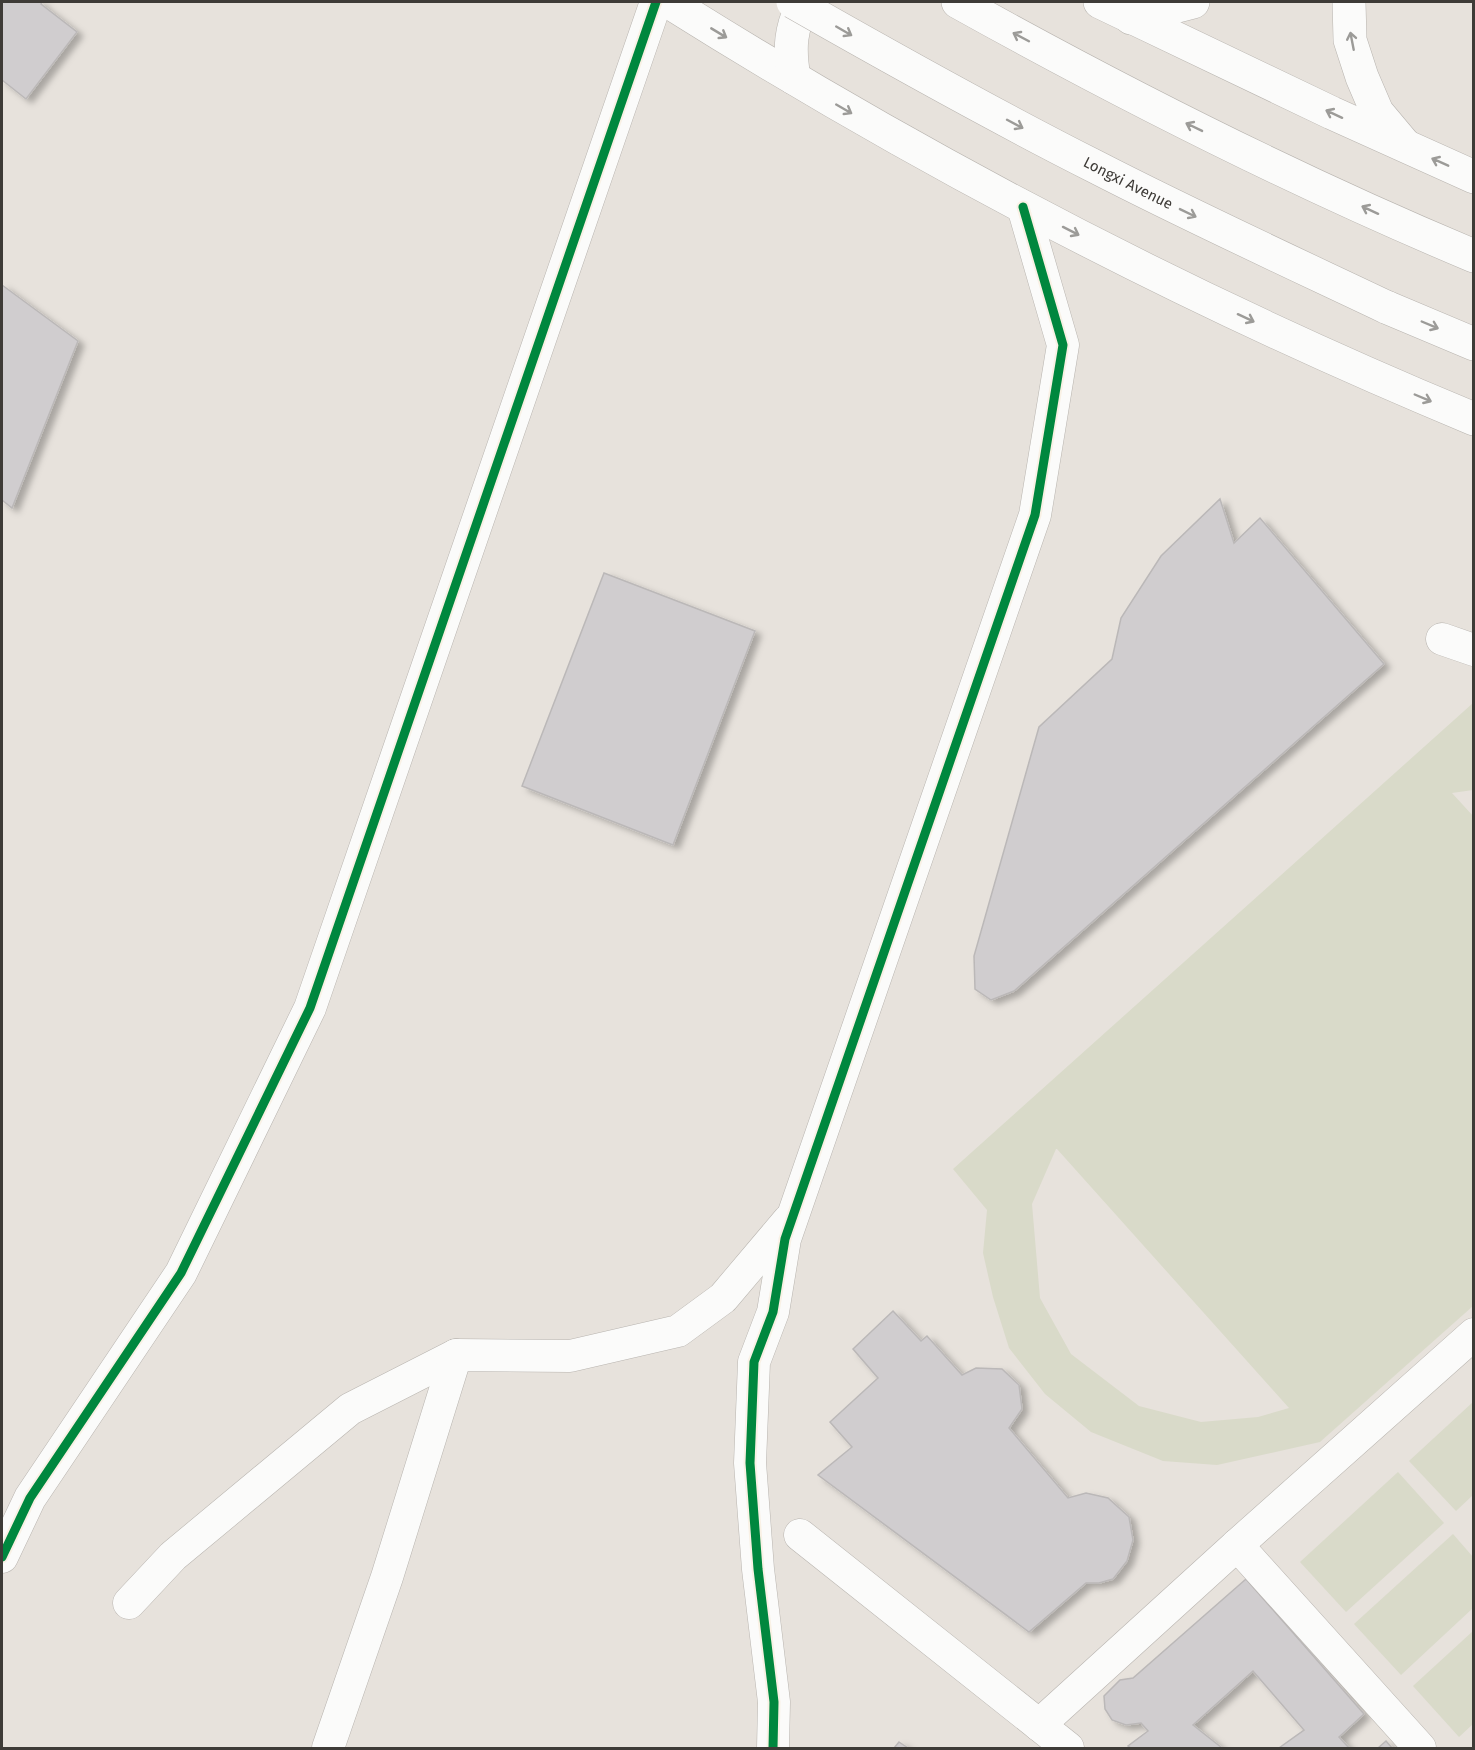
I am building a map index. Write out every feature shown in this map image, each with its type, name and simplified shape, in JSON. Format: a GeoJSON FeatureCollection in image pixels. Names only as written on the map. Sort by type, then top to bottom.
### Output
{"type":"FeatureCollection","features":[{"type":"Feature","properties":{"kind":"street"},"geometry":{"type":"LineString","coordinates":[[2,1557],[30,1498],[180,1273],[310,1008],[656,2]]}},
{"type":"Feature","properties":{"kind":"street"},"geometry":{"type":"LineString","coordinates":[[669,2],[889,135],[1023,207],[1204,298],[1367,375],[1473,419]]}},
{"type":"Feature","properties":{"kind":"street","name":"Longxi Avenue"},"geometry":{"type":"LineString","coordinates":[[793,2],[927,78],[1095,167],[1386,307],[1473,344]]}},
{"type":"Feature","properties":{"kind":"street"},"geometry":{"type":"LineString","coordinates":[[794,78],[790,42],[794,24],[804,2]]}},
{"type":"Feature","properties":{"kind":"street"},"geometry":{"type":"LineString","coordinates":[[958,2],[1157,108],[1423,235],[1473,256]]}},
{"type":"Feature","properties":{"kind":"street"},"geometry":{"type":"LineString","coordinates":[[1100,2],[1473,177]]}},
{"type":"Feature","properties":{"kind":"street"},"geometry":{"type":"LineString","coordinates":[[1131,18],[1193,2]]}},
{"type":"Feature","properties":{"kind":"street"},"geometry":{"type":"LineString","coordinates":[[1349,2],[1350,40],[1362,77],[1377,112],[1406,147]]}},
{"type":"Feature","properties":{"kind":"street"},"geometry":{"type":"LineString","coordinates":[[773,1749],[774,1702],[758,1569],[750,1463],[754,1362],[773,1312],[785,1239],[1035,515],[1063,345],[1023,207]]}},
{"type":"Feature","properties":{"kind":"street"},"geometry":{"type":"LineString","coordinates":[[1442,639],[1473,650]]}},
{"type":"Feature","properties":{"kind":"street"},"geometry":{"type":"LineString","coordinates":[[129,1602],[173,1556],[351,1408],[456,1355],[570,1356],[678,1331],[723,1298],[796,1211]]}},
{"type":"Feature","properties":{"kind":"street"},"geometry":{"type":"LineString","coordinates":[[1039,1725],[1473,1334]]}},
{"type":"Feature","properties":{"kind":"street"},"geometry":{"type":"LineString","coordinates":[[328,1749],[387,1577],[456,1355]]}},
{"type":"Feature","properties":{"kind":"street"},"geometry":{"type":"LineString","coordinates":[[800,1535],[1068,1749]]}},
{"type":"Feature","properties":{"kind":"street"},"geometry":{"type":"LineString","coordinates":[[1237,1545],[1420,1749]]}},
{"type":"Feature","properties":{"kind":"green space"},"geometry":{"type":"Polygon","coordinates":[[[1473,703],[1473,790],[1452,793],[1474,817],[1473,1306],[1320,1442],[1217,1465],[1163,1461],[1091,1432],[1045,1394],[1009,1348],[993,1297],[983,1253],[987,1210],[953,1169],[1473,703]],[[1057,1149],[1032,1204],[1040,1298],[1071,1354],[1139,1406],[1201,1422],[1258,1417],[1289,1408],[1057,1149]]]}},
{"type":"Feature","properties":{"kind":"green space"},"geometry":{"type":"Polygon","coordinates":[[[1473,1402],[1473,1495],[1456,1511],[1409,1461],[1473,1402]]]}},
{"type":"Feature","properties":{"kind":"green space"},"geometry":{"type":"Polygon","coordinates":[[[1398,1472],[1444,1523],[1346,1612],[1300,1562],[1398,1472]]]}},
{"type":"Feature","properties":{"kind":"green space"},"geometry":{"type":"Polygon","coordinates":[[[1453,1534],[1473,1557],[1473,1608],[1401,1675],[1354,1624],[1453,1534]]]}},
{"type":"Feature","properties":{"kind":"green space"},"geometry":{"type":"Polygon","coordinates":[[[1473,1631],[1473,1724],[1459,1737],[1413,1686],[1473,1631]]]}},
{"type":"Feature","properties":{"kind":"building"},"geometry":{"type":"Polygon","coordinates":[[[2,2],[42,2],[41,4],[77,32],[26,99],[2,80],[2,2]]]}},
{"type":"Feature","properties":{"kind":"building"},"geometry":{"type":"Polygon","coordinates":[[[2,285],[78,341],[12,508],[2,500],[2,285]]]}},
{"type":"Feature","properties":{"kind":"building"},"geometry":{"type":"Polygon","coordinates":[[[1220,499],[1234,543],[1260,518],[1384,664],[1014,991],[991,1000],[975,989],[974,956],[1039,727],[1112,659],[1121,618],[1161,556],[1220,499]]]}},
{"type":"Feature","properties":{"kind":"building"},"geometry":{"type":"Polygon","coordinates":[[[604,573],[755,631],[673,845],[522,786],[604,573]]]}},
{"type":"Feature","properties":{"kind":"building"},"geometry":{"type":"Polygon","coordinates":[[[893,1311],[921,1341],[927,1336],[962,1375],[976,1368],[1002,1369],[1019,1385],[1022,1409],[1009,1428],[1068,1498],[1086,1493],[1108,1498],[1129,1517],[1133,1540],[1127,1561],[1113,1579],[1099,1583],[1086,1583],[1029,1632],[818,1475],[852,1447],[830,1422],[878,1378],[853,1349],[893,1311]]]}},
{"type":"Feature","properties":{"kind":"building"},"geometry":{"type":"Polygon","coordinates":[[[1246,1579],[1364,1714],[1339,1737],[1349,1748],[1279,1748],[1304,1730],[1253,1671],[1193,1725],[1222,1748],[1131,1748],[1128,1746],[1148,1731],[1141,1723],[1126,1725],[1112,1720],[1105,1709],[1104,1696],[1120,1680],[1133,1678],[1246,1579]]]}},
{"type":"Feature","properties":{"kind":"building"},"geometry":{"type":"Polygon","coordinates":[[[1386,1741],[1392,1748],[1378,1748],[1386,1741]]]}},
{"type":"Feature","properties":{"kind":"building"},"geometry":{"type":"Polygon","coordinates":[[[899,1742],[908,1748],[894,1748],[899,1742]]]}},
{"type":"Feature","properties":{"kind":"cycle path"},"geometry":{"type":"LineString","coordinates":[[2,1557],[30,1498],[181,1273],[310,1008],[656,2]]}},
{"type":"Feature","properties":{"kind":"cycle path"},"geometry":{"type":"LineString","coordinates":[[773,1748],[774,1702],[758,1569],[750,1463],[754,1362],[773,1312],[785,1239],[1035,515],[1063,345],[1023,207]]}}]}
